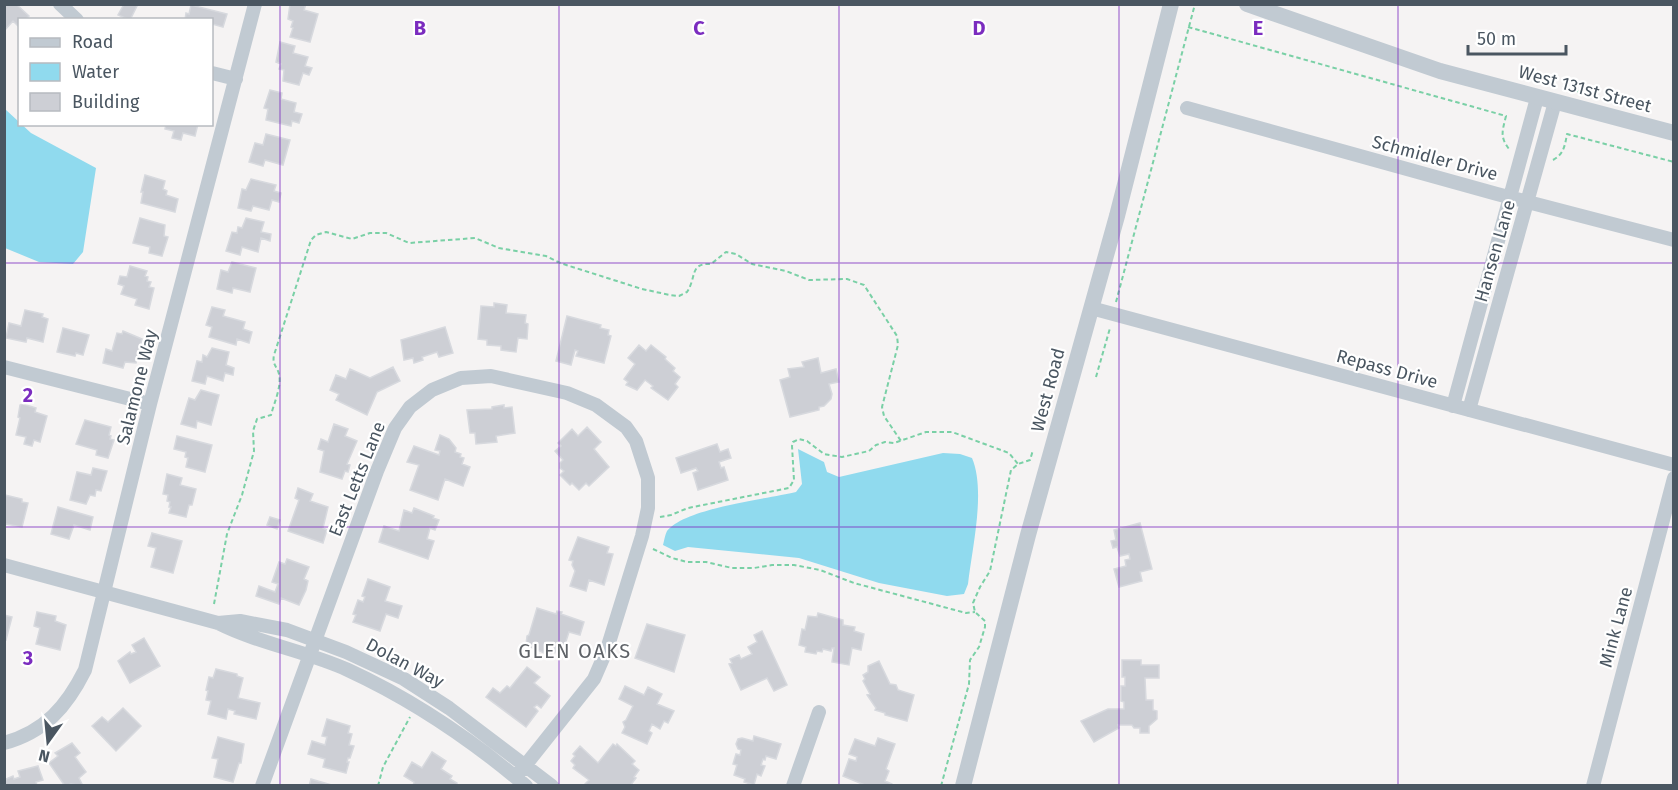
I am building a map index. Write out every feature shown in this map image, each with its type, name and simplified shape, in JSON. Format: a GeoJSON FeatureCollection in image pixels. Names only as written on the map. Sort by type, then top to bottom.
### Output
{"type":"FeatureCollection","features":[{"type":"Feature","properties":{"kind":"street"},"geometry":{"type":"LineString","coordinates":[[60,4],[75,18]]}},
{"type":"Feature","properties":{"kind":"street","name":"Salamone Way"},"geometry":{"type":"LineString","coordinates":[[4,743],[33,731],[53,718],[73,694],[85,670],[150,404],[255,4]]}},
{"type":"Feature","properties":{"kind":"street","name":"West Road"},"geometry":{"type":"LineString","coordinates":[[963,786],[1171,4]]}},
{"type":"Feature","properties":{"kind":"street","name":"West 131st Street"},"geometry":{"type":"LineString","coordinates":[[1247,4],[1440,71],[1674,133]]}},
{"type":"Feature","properties":{"kind":"street"},"geometry":{"type":"LineString","coordinates":[[213,73],[236,79]]}},
{"type":"Feature","properties":{"kind":"street","name":"Hansen Lane"},"geometry":{"type":"LineString","coordinates":[[1453,406],[1537,98]]}},
{"type":"Feature","properties":{"kind":"street","name":"Hansen Lane"},"geometry":{"type":"LineString","coordinates":[[1469,410],[1555,102]]}},
{"type":"Feature","properties":{"kind":"street","name":"Schmidler Drive"},"geometry":{"type":"LineString","coordinates":[[1187,108],[1674,240]]}},
{"type":"Feature","properties":{"kind":"street","name":"Repass Drive"},"geometry":{"type":"LineString","coordinates":[[1091,308],[1674,465]]}},
{"type":"Feature","properties":{"kind":"street"},"geometry":{"type":"LineString","coordinates":[[4,367],[150,404]]}},
{"type":"Feature","properties":{"kind":"street","name":"East Letts Lane"},"geometry":{"type":"LineString","coordinates":[[262,786],[394,428],[410,408],[432,390],[461,378],[491,376],[567,393],[596,405],[626,427],[636,441],[648,478],[648,508],[642,536],[607,649],[594,679],[527,764],[521,781]]}},
{"type":"Feature","properties":{"kind":"street","name":"Mink Lane"},"geometry":{"type":"LineString","coordinates":[[1593,786],[1674,478]]}},
{"type":"Feature","properties":{"kind":"street","name":"Dolan Way"},"geometry":{"type":"LineString","coordinates":[[4,565],[218,623],[239,633],[347,669],[444,723],[521,781]]}},
{"type":"Feature","properties":{"kind":"street","name":"Dolan Way"},"geometry":{"type":"LineString","coordinates":[[218,623],[240,621],[287,630],[346,652],[404,679],[527,764],[552,786]]}},
{"type":"Feature","properties":{"kind":"street"},"geometry":{"type":"LineString","coordinates":[[793,786],[819,712]]}},
{"type":"Feature","properties":{"kind":"path"},"geometry":{"type":"LineString","coordinates":[[1096,377],[1195,4]]}},
{"type":"Feature","properties":{"kind":"path"},"geometry":{"type":"LineString","coordinates":[[1188,27],[1506,116],[1502,135],[1503,141],[1509,148],[1506,159]]}},
{"type":"Feature","properties":{"kind":"path"},"geometry":{"type":"LineString","coordinates":[[1568,134],[1674,162]]}},
{"type":"Feature","properties":{"kind":"path"},"geometry":{"type":"LineString","coordinates":[[214,604],[227,534],[242,495],[254,451],[253,431],[257,419],[271,415],[279,383],[279,375],[273,362],[274,355],[311,240],[322,233],[332,232],[352,238],[370,233],[386,233],[409,243],[475,237],[499,248],[546,256],[575,268],[670,296],[684,294],[690,288],[697,267],[701,264],[711,264],[726,252],[736,254],[752,264],[786,271],[809,280],[847,279],[864,285],[897,336],[898,345],[882,408],[884,416],[901,441]]}},
{"type":"Feature","properties":{"kind":"path"},"geometry":{"type":"LineString","coordinates":[[657,527],[660,516],[671,515],[688,507],[789,488],[794,480],[792,446],[795,440],[807,441],[824,454],[842,457],[869,451],[885,442],[894,443],[926,432],[952,432],[1009,453],[1018,464]]}},
{"type":"Feature","properties":{"kind":"path"},"geometry":{"type":"LineString","coordinates":[[941,786],[969,684],[970,660],[979,647],[986,627],[985,621],[975,612],[973,603],[990,571],[1011,470],[1030,459],[1033,450]]}},
{"type":"Feature","properties":{"kind":"path"},"geometry":{"type":"LineString","coordinates":[[652,549],[687,562],[706,562],[732,568],[772,565],[820,570],[854,583],[966,613],[975,612]]}},
{"type":"Feature","properties":{"kind":"path"},"geometry":{"type":"LineString","coordinates":[[378,786],[382,766],[411,714]]}},
{"type":"Feature","properties":{"kind":"water"},"geometry":{"type":"Polygon","coordinates":[[[5,109],[18,121],[18,126],[23,126],[31,133],[96,168],[83,252],[73,264],[39,262],[5,248],[5,109]]]}},
{"type":"Feature","properties":{"kind":"water"},"geometry":{"type":"Polygon","coordinates":[[[798,449],[824,462],[827,472],[839,477],[943,453],[960,454],[972,458],[976,471],[978,503],[968,584],[964,594],[947,596],[879,583],[799,558],[688,547],[675,551],[663,545],[667,531],[691,516],[708,510],[796,492],[802,484],[798,449]]]}},
{"type":"Feature","properties":{"kind":"building"},"geometry":{"type":"Polygon","coordinates":[[[4,4],[16,4],[29,16],[18,18],[18,26],[13,21],[4,31],[4,4]]]}},
{"type":"Feature","properties":{"kind":"building"},"geometry":{"type":"Polygon","coordinates":[[[120,4],[138,4],[131,18],[118,15],[123,6],[120,4]]]}},
{"type":"Feature","properties":{"kind":"building"},"geometry":{"type":"Polygon","coordinates":[[[290,4],[306,4],[304,10],[318,14],[310,42],[290,37],[293,21],[288,19],[290,4]]]}},
{"type":"Feature","properties":{"kind":"building"},"geometry":{"type":"Polygon","coordinates":[[[191,5],[227,14],[223,27],[213,24],[213,18],[185,18],[186,13],[189,14],[191,5]]]}},
{"type":"Feature","properties":{"kind":"building"},"geometry":{"type":"Polygon","coordinates":[[[280,42],[295,46],[293,53],[308,57],[305,66],[312,68],[309,75],[303,73],[299,85],[283,81],[284,70],[279,69],[281,64],[276,62],[280,42]]]}},
{"type":"Feature","properties":{"kind":"building"},"geometry":{"type":"Polygon","coordinates":[[[270,90],[282,93],[281,99],[296,103],[294,112],[302,114],[299,123],[292,121],[291,126],[266,120],[268,109],[264,108],[270,90]]]}},
{"type":"Feature","properties":{"kind":"building"},"geometry":{"type":"Polygon","coordinates":[[[166,126],[198,126],[195,136],[183,133],[181,140],[172,138],[174,131],[165,129],[166,126]]]}},
{"type":"Feature","properties":{"kind":"building"},"geometry":{"type":"Polygon","coordinates":[[[266,134],[290,140],[283,165],[265,160],[263,166],[249,162],[255,143],[263,145],[266,134]]]}},
{"type":"Feature","properties":{"kind":"building"},"geometry":{"type":"Polygon","coordinates":[[[145,175],[165,181],[163,189],[167,191],[166,195],[178,199],[175,212],[141,203],[145,175]]]}},
{"type":"Feature","properties":{"kind":"building"},"geometry":{"type":"Polygon","coordinates":[[[251,179],[276,185],[274,191],[281,193],[279,202],[272,200],[269,210],[253,206],[251,211],[238,208],[242,189],[246,190],[251,179]]]}},
{"type":"Feature","properties":{"kind":"building"},"geometry":{"type":"Polygon","coordinates":[[[140,218],[165,225],[164,236],[168,237],[162,256],[149,253],[150,247],[133,243],[140,218]]]}},
{"type":"Feature","properties":{"kind":"building"},"geometry":{"type":"Polygon","coordinates":[[[246,218],[264,222],[261,232],[271,234],[270,241],[261,238],[258,252],[242,247],[240,255],[226,251],[232,232],[237,233],[238,227],[242,228],[246,218]]]}},
{"type":"Feature","properties":{"kind":"building"},"geometry":{"type":"Polygon","coordinates":[[[232,262],[256,268],[250,292],[233,288],[232,293],[217,289],[221,270],[228,272],[232,262]]]}},
{"type":"Feature","properties":{"kind":"building"},"geometry":{"type":"Polygon","coordinates":[[[130,266],[147,271],[145,276],[148,277],[147,281],[151,282],[149,287],[154,288],[149,309],[135,305],[137,299],[121,294],[124,286],[118,284],[120,276],[127,277],[130,266]]]}},
{"type":"Feature","properties":{"kind":"building"},"geometry":{"type":"Polygon","coordinates":[[[494,303],[507,305],[506,313],[526,315],[527,339],[518,338],[516,352],[501,350],[501,346],[487,345],[487,340],[478,339],[481,306],[494,307],[494,303]]]}},
{"type":"Feature","properties":{"kind":"building"},"geometry":{"type":"Polygon","coordinates":[[[212,307],[225,310],[223,316],[245,322],[243,329],[252,332],[249,343],[237,339],[236,345],[209,337],[212,327],[206,325],[212,307]]]}},
{"type":"Feature","properties":{"kind":"building"},"geometry":{"type":"Polygon","coordinates":[[[25,310],[43,314],[42,317],[48,319],[43,342],[27,338],[26,342],[6,338],[9,323],[21,326],[25,310]]]}},
{"type":"Feature","properties":{"kind":"building"},"geometry":{"type":"Polygon","coordinates":[[[567,316],[601,325],[600,328],[609,330],[608,335],[611,336],[604,363],[576,356],[578,351],[575,350],[571,365],[556,361],[567,316]]]}},
{"type":"Feature","properties":{"kind":"building"},"geometry":{"type":"Polygon","coordinates":[[[445,327],[453,353],[439,357],[437,352],[422,357],[423,360],[414,363],[413,358],[404,360],[401,340],[445,327]]]}},
{"type":"Feature","properties":{"kind":"building"},"geometry":{"type":"Polygon","coordinates":[[[63,328],[89,335],[83,355],[76,353],[75,356],[57,352],[63,328]]]}},
{"type":"Feature","properties":{"kind":"building"},"geometry":{"type":"Polygon","coordinates":[[[123,331],[142,339],[136,363],[125,362],[123,368],[103,363],[106,349],[112,351],[117,333],[122,334],[123,331]]]}},
{"type":"Feature","properties":{"kind":"building"},"geometry":{"type":"Polygon","coordinates":[[[639,345],[646,351],[651,345],[666,357],[665,359],[675,368],[673,371],[680,377],[675,384],[678,387],[668,400],[651,388],[653,386],[645,380],[637,390],[626,385],[628,382],[624,379],[635,364],[628,358],[639,345]]]}},
{"type":"Feature","properties":{"kind":"building"},"geometry":{"type":"Polygon","coordinates":[[[212,348],[229,352],[226,365],[234,368],[233,375],[225,373],[223,381],[207,376],[205,384],[192,381],[197,361],[202,362],[203,355],[207,357],[212,348]]]}},
{"type":"Feature","properties":{"kind":"building"},"geometry":{"type":"Polygon","coordinates":[[[818,358],[821,373],[836,369],[839,382],[829,384],[831,399],[824,406],[819,407],[819,410],[790,417],[780,380],[790,377],[788,369],[804,367],[802,362],[818,358]]]}},
{"type":"Feature","properties":{"kind":"building"},"geometry":{"type":"Polygon","coordinates":[[[393,367],[400,381],[377,392],[367,415],[336,400],[339,394],[330,390],[336,375],[346,379],[350,369],[370,378],[393,367]]]}},
{"type":"Feature","properties":{"kind":"building"},"geometry":{"type":"Polygon","coordinates":[[[201,390],[219,395],[211,425],[197,421],[196,428],[181,424],[189,398],[195,400],[201,390]]]}},
{"type":"Feature","properties":{"kind":"building"},"geometry":{"type":"Polygon","coordinates":[[[20,405],[36,408],[35,412],[47,416],[40,442],[34,440],[32,446],[24,444],[26,437],[16,435],[20,405]]]}},
{"type":"Feature","properties":{"kind":"building"},"geometry":{"type":"Polygon","coordinates":[[[504,405],[504,408],[512,407],[515,433],[496,436],[497,442],[476,444],[475,433],[470,433],[467,410],[492,409],[492,407],[504,405]]]}},
{"type":"Feature","properties":{"kind":"building"},"geometry":{"type":"Polygon","coordinates":[[[85,420],[111,427],[109,435],[110,439],[114,440],[108,458],[96,455],[97,450],[76,444],[85,420]]]}},
{"type":"Feature","properties":{"kind":"building"},"geometry":{"type":"Polygon","coordinates":[[[334,424],[348,429],[345,436],[357,441],[347,464],[350,465],[348,472],[345,471],[342,479],[320,472],[324,451],[318,449],[321,439],[328,442],[334,424]]]}},
{"type":"Feature","properties":{"kind":"building"},"geometry":{"type":"Polygon","coordinates":[[[587,427],[601,442],[594,449],[609,467],[589,486],[586,483],[579,490],[560,475],[564,471],[560,468],[563,460],[555,451],[561,446],[558,443],[572,429],[578,436],[587,427]]]}},
{"type":"Feature","properties":{"kind":"building"},"geometry":{"type":"Polygon","coordinates":[[[440,435],[449,439],[456,448],[455,452],[464,458],[462,464],[470,467],[463,486],[445,479],[438,500],[410,490],[419,465],[407,462],[414,446],[439,455],[440,451],[435,450],[440,435]]]}},
{"type":"Feature","properties":{"kind":"building"},"geometry":{"type":"Polygon","coordinates":[[[177,436],[212,445],[205,472],[186,467],[188,458],[185,457],[186,452],[174,449],[177,436]]]}},
{"type":"Feature","properties":{"kind":"building"},"geometry":{"type":"Polygon","coordinates":[[[717,444],[720,452],[728,449],[731,458],[719,462],[721,468],[724,467],[728,480],[698,490],[693,473],[698,471],[696,468],[681,473],[676,458],[717,444]]]}},
{"type":"Feature","properties":{"kind":"building"},"geometry":{"type":"Polygon","coordinates":[[[93,468],[107,471],[101,491],[96,490],[95,496],[90,495],[86,504],[70,500],[77,472],[91,475],[93,468]]]}},
{"type":"Feature","properties":{"kind":"building"},"geometry":{"type":"Polygon","coordinates":[[[167,474],[182,478],[180,485],[196,489],[186,517],[169,513],[171,507],[169,507],[170,502],[167,501],[168,495],[163,494],[167,474]]]}},
{"type":"Feature","properties":{"kind":"building"},"geometry":{"type":"Polygon","coordinates":[[[298,488],[313,494],[310,501],[328,507],[323,528],[327,530],[323,543],[288,531],[299,500],[295,498],[298,488]]]}},
{"type":"Feature","properties":{"kind":"building"},"geometry":{"type":"Polygon","coordinates":[[[5,495],[22,499],[22,502],[28,503],[22,527],[6,524],[4,526],[5,495]]]}},
{"type":"Feature","properties":{"kind":"building"},"geometry":{"type":"Polygon","coordinates":[[[58,507],[93,517],[90,530],[74,525],[69,539],[51,534],[58,507]]]}},
{"type":"Feature","properties":{"kind":"building"},"geometry":{"type":"Polygon","coordinates":[[[414,508],[439,520],[435,530],[430,528],[427,539],[434,541],[428,559],[379,542],[384,526],[399,531],[404,510],[412,513],[414,508]]]}},
{"type":"Feature","properties":{"kind":"building"},"geometry":{"type":"Polygon","coordinates":[[[270,517],[280,520],[277,529],[267,525],[270,517]]]}},
{"type":"Feature","properties":{"kind":"building"},"geometry":{"type":"Polygon","coordinates":[[[1140,523],[1152,569],[1140,572],[1142,581],[1119,587],[1114,569],[1126,566],[1125,560],[1130,559],[1129,554],[1120,556],[1117,547],[1113,548],[1111,541],[1116,540],[1114,530],[1140,523]]]}},
{"type":"Feature","properties":{"kind":"building"},"geometry":{"type":"Polygon","coordinates":[[[152,533],[182,541],[173,573],[151,567],[156,548],[148,546],[152,533]]]}},
{"type":"Feature","properties":{"kind":"building"},"geometry":{"type":"Polygon","coordinates":[[[578,537],[609,547],[607,553],[613,554],[604,585],[589,580],[586,591],[570,586],[575,571],[573,561],[569,560],[578,537]]]}},
{"type":"Feature","properties":{"kind":"building"},"geometry":{"type":"Polygon","coordinates":[[[287,559],[309,567],[304,579],[308,581],[306,590],[299,605],[281,598],[279,604],[256,596],[259,586],[275,592],[278,584],[272,582],[279,562],[285,564],[287,559]]]}},
{"type":"Feature","properties":{"kind":"building"},"geometry":{"type":"Polygon","coordinates":[[[368,579],[390,587],[385,601],[402,606],[398,618],[386,614],[380,631],[353,622],[358,600],[363,602],[365,597],[362,596],[368,579]]]}},
{"type":"Feature","properties":{"kind":"building"},"geometry":{"type":"Polygon","coordinates":[[[537,608],[556,614],[557,611],[562,612],[561,614],[584,622],[580,635],[569,632],[562,654],[552,652],[551,656],[526,645],[537,608]]]}},
{"type":"Feature","properties":{"kind":"building"},"geometry":{"type":"Polygon","coordinates":[[[37,612],[56,616],[55,621],[66,625],[60,650],[36,644],[40,628],[34,626],[37,612]]]}},
{"type":"Feature","properties":{"kind":"building"},"geometry":{"type":"Polygon","coordinates":[[[818,613],[843,620],[843,625],[855,627],[854,631],[864,634],[861,650],[852,648],[849,665],[832,662],[834,648],[831,651],[823,649],[822,652],[817,651],[816,654],[805,652],[806,647],[799,645],[802,629],[805,630],[808,616],[817,617],[818,613]]]}},
{"type":"Feature","properties":{"kind":"building"},"geometry":{"type":"Polygon","coordinates":[[[4,615],[12,617],[6,640],[4,639],[4,615]]]}},
{"type":"Feature","properties":{"kind":"building"},"geometry":{"type":"Polygon","coordinates":[[[647,624],[685,635],[674,672],[635,658],[647,624]]]}},
{"type":"Feature","properties":{"kind":"building"},"geometry":{"type":"Polygon","coordinates":[[[762,631],[787,685],[774,691],[767,678],[741,690],[729,664],[732,663],[730,659],[739,655],[741,659],[752,654],[748,647],[757,642],[754,635],[762,631]]]}},
{"type":"Feature","properties":{"kind":"building"},"geometry":{"type":"Polygon","coordinates":[[[144,638],[160,666],[130,683],[118,661],[130,652],[131,654],[136,652],[132,645],[144,638]]]}},
{"type":"Feature","properties":{"kind":"building"},"geometry":{"type":"Polygon","coordinates":[[[1122,660],[1141,660],[1141,665],[1159,665],[1159,678],[1145,678],[1146,700],[1153,700],[1153,710],[1157,711],[1157,719],[1149,726],[1149,733],[1140,733],[1140,728],[1134,728],[1132,725],[1118,725],[1119,728],[1094,742],[1081,721],[1108,709],[1124,709],[1124,702],[1121,701],[1121,686],[1125,686],[1125,677],[1122,677],[1122,660]]]}},
{"type":"Feature","properties":{"kind":"building"},"geometry":{"type":"Polygon","coordinates":[[[879,661],[890,684],[896,685],[898,690],[914,695],[907,721],[875,710],[876,708],[867,695],[870,694],[863,681],[865,679],[863,675],[868,672],[868,666],[879,661]]]}},
{"type":"Feature","properties":{"kind":"building"},"geometry":{"type":"Polygon","coordinates":[[[527,667],[540,677],[534,683],[550,696],[541,708],[537,705],[534,707],[538,711],[526,727],[486,697],[493,688],[500,693],[507,686],[510,688],[527,667]]]}},
{"type":"Feature","properties":{"kind":"building"},"geometry":{"type":"Polygon","coordinates":[[[216,669],[237,674],[243,678],[238,698],[260,703],[256,719],[234,714],[235,711],[228,709],[226,719],[208,714],[211,701],[206,700],[208,691],[206,690],[209,677],[213,678],[216,669]]]}},
{"type":"Feature","properties":{"kind":"building"},"geometry":{"type":"Polygon","coordinates":[[[625,686],[644,695],[648,687],[662,694],[657,704],[674,711],[668,723],[664,721],[660,729],[652,724],[649,731],[652,733],[647,744],[622,733],[625,727],[623,722],[633,706],[619,699],[625,686]]]}},
{"type":"Feature","properties":{"kind":"building"},"geometry":{"type":"Polygon","coordinates":[[[123,708],[141,726],[116,751],[92,726],[102,717],[108,722],[123,708]]]}},
{"type":"Feature","properties":{"kind":"building"},"geometry":{"type":"Polygon","coordinates":[[[327,719],[350,726],[348,733],[352,734],[349,745],[354,746],[348,758],[346,773],[323,767],[325,759],[308,754],[312,741],[325,745],[327,737],[322,736],[327,719]]]}},
{"type":"Feature","properties":{"kind":"building"},"geometry":{"type":"Polygon","coordinates":[[[754,736],[781,744],[776,759],[766,756],[765,760],[763,759],[761,765],[765,766],[761,776],[757,774],[754,785],[734,775],[737,765],[733,764],[736,754],[740,755],[741,750],[736,744],[738,739],[753,741],[754,736]]]}},
{"type":"Feature","properties":{"kind":"building"},"geometry":{"type":"Polygon","coordinates":[[[218,737],[244,744],[241,763],[239,763],[233,782],[214,777],[218,759],[212,758],[218,737]]]}},
{"type":"Feature","properties":{"kind":"building"},"geometry":{"type":"Polygon","coordinates":[[[878,738],[895,744],[886,769],[889,771],[885,781],[892,786],[867,786],[843,776],[849,759],[856,761],[857,757],[849,754],[855,739],[875,746],[878,738]]]}},
{"type":"Feature","properties":{"kind":"building"},"geometry":{"type":"Polygon","coordinates":[[[72,743],[80,753],[75,757],[86,772],[79,778],[83,786],[71,784],[65,786],[49,763],[58,756],[55,753],[72,743]]]}},
{"type":"Feature","properties":{"kind":"building"},"geometry":{"type":"Polygon","coordinates":[[[613,744],[616,746],[617,744],[635,761],[632,764],[639,770],[634,777],[636,778],[630,786],[587,786],[585,784],[589,780],[573,768],[575,765],[571,761],[575,756],[573,754],[580,746],[598,763],[613,744]]]}},
{"type":"Feature","properties":{"kind":"building"},"geometry":{"type":"Polygon","coordinates":[[[432,752],[446,761],[441,769],[452,776],[450,779],[457,783],[456,786],[413,786],[414,782],[404,776],[412,762],[422,768],[432,752]]]}},
{"type":"Feature","properties":{"kind":"building"},"geometry":{"type":"Polygon","coordinates":[[[38,766],[43,780],[36,782],[37,786],[4,786],[6,779],[13,776],[14,779],[20,777],[18,771],[38,766]]]}},
{"type":"Feature","properties":{"kind":"building"},"geometry":{"type":"Polygon","coordinates":[[[311,779],[335,786],[309,786],[311,779]]]}},
{"type":"Feature","properties":{"kind":"district","name":"GLEN OAKS"},"geometry":{"type":"Point","coordinates":[575,651]}}]}
